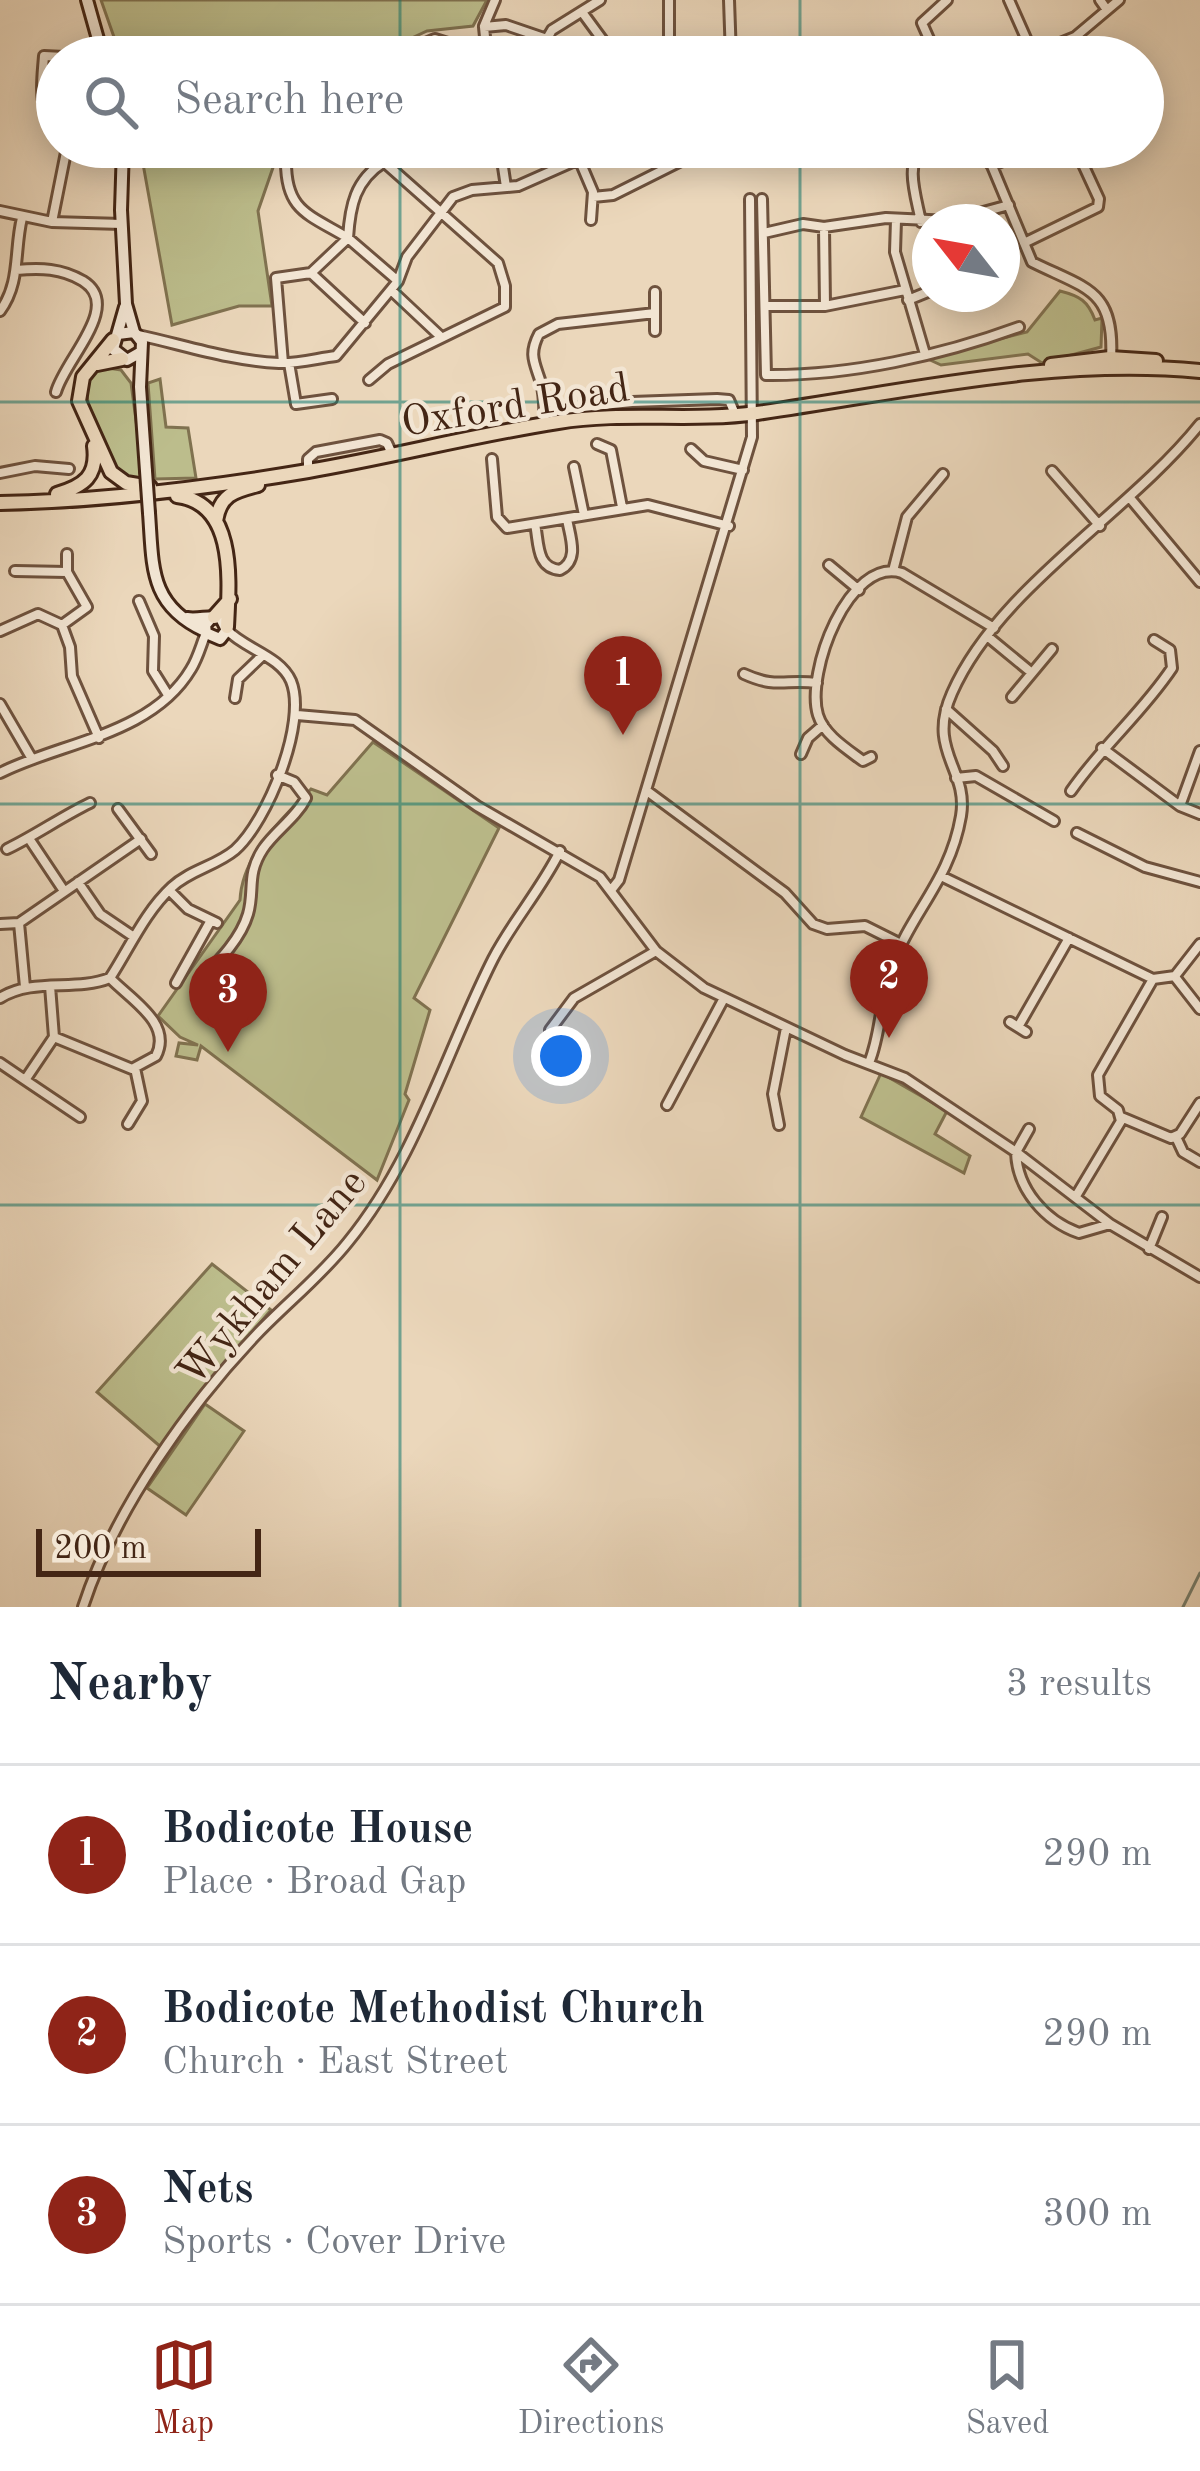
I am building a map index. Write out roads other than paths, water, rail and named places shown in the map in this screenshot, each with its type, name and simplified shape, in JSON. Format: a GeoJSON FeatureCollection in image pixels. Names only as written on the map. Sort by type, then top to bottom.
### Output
{"type":"FeatureCollection","features":[{"type":"Feature","properties":{"kind":"main road"},"geometry":{"type":"LineString","coordinates":[[116,337],[83,377],[78,395],[93,439],[118,479],[175,490]]}},
{"type":"Feature","properties":{"kind":"main road"},"geometry":{"type":"LineString","coordinates":[[96,364],[125,359]]}},
{"type":"Feature","properties":{"kind":"main road","name":"Oxford Road"},"geometry":{"type":"LineString","coordinates":[[0,502],[175,490],[308,471],[544,418],[753,413],[1039,370],[1058,362],[1200,368]]}},
{"type":"Feature","properties":{"kind":"main road"},"geometry":{"type":"LineString","coordinates":[[34,502],[86,482],[95,464],[93,439]]}},
{"type":"Feature","properties":{"kind":"main road"},"geometry":{"type":"LineString","coordinates":[[216,521],[219,506],[229,494],[288,474]]}},
{"type":"Feature","properties":{"kind":"main road"},"geometry":{"type":"LineString","coordinates":[[152,492],[193,498],[216,521],[230,570],[230,598],[217,633]]}},
{"type":"Feature","properties":{"kind":"main road"},"geometry":{"type":"LineString","coordinates":[[212,617],[230,598]]}},
{"type":"Feature","properties":{"kind":"street"},"geometry":{"type":"LineString","coordinates":[[87,0],[97,36]]}},
{"type":"Feature","properties":{"kind":"street"},"geometry":{"type":"LineString","coordinates":[[485,36],[494,0]]}},
{"type":"Feature","properties":{"kind":"street"},"geometry":{"type":"LineString","coordinates":[[549,36],[600,0]]}},
{"type":"Feature","properties":{"kind":"street"},"geometry":{"type":"LineString","coordinates":[[669,0],[669,36]]}},
{"type":"Feature","properties":{"kind":"street"},"geometry":{"type":"LineString","coordinates":[[729,0],[730,36]]}},
{"type":"Feature","properties":{"kind":"street"},"geometry":{"type":"LineString","coordinates":[[928,36],[922,23],[935,4],[947,0]]}},
{"type":"Feature","properties":{"kind":"street"},"geometry":{"type":"LineString","coordinates":[[1010,0],[1023,36]]}},
{"type":"Feature","properties":{"kind":"street"},"geometry":{"type":"LineString","coordinates":[[1100,0],[1107,10]]}},
{"type":"Feature","properties":{"kind":"street"},"geometry":{"type":"LineString","coordinates":[[1076,36],[1119,0]]}},
{"type":"Feature","properties":{"kind":"street"},"geometry":{"type":"LineString","coordinates":[[582,12],[600,36]]}},
{"type":"Feature","properties":{"kind":"street"},"geometry":{"type":"LineString","coordinates":[[484,27],[506,26],[538,36]]}},
{"type":"Feature","properties":{"kind":"street"},"geometry":{"type":"LineString","coordinates":[[52,222],[63,168]]}},
{"type":"Feature","properties":{"kind":"street"},"geometry":{"type":"LineString","coordinates":[[110,978],[169,890],[232,852],[249,836],[297,715],[291,681],[263,655],[178,614],[167,605],[157,585],[139,341],[126,304],[123,168]]}},
{"type":"Feature","properties":{"kind":"street"},"geometry":{"type":"LineString","coordinates":[[287,168],[289,195],[295,205],[348,238],[398,281]]}},
{"type":"Feature","properties":{"kind":"street"},"geometry":{"type":"LineString","coordinates":[[332,399],[296,404],[276,278],[311,273],[348,238],[357,188],[375,168]]}},
{"type":"Feature","properties":{"kind":"street"},"geometry":{"type":"LineString","coordinates":[[369,380],[440,336],[505,307],[506,286],[498,263],[392,168]]}},
{"type":"Feature","properties":{"kind":"street"},"geometry":{"type":"LineString","coordinates":[[503,168],[506,187]]}},
{"type":"Feature","properties":{"kind":"street"},"geometry":{"type":"LineString","coordinates":[[116,337],[164,340],[227,357],[286,363],[336,356],[398,281],[407,257],[454,197],[472,190],[518,186],[559,168]]}},
{"type":"Feature","properties":{"kind":"street"},"geometry":{"type":"LineString","coordinates":[[582,168],[593,197],[591,220]]}},
{"type":"Feature","properties":{"kind":"street"},"geometry":{"type":"LineString","coordinates":[[593,197],[613,195],[667,168]]}},
{"type":"Feature","properties":{"kind":"street"},"geometry":{"type":"LineString","coordinates":[[913,168],[918,204]]}},
{"type":"Feature","properties":{"kind":"street"},"geometry":{"type":"LineString","coordinates":[[993,168],[1009,204]]}},
{"type":"Feature","properties":{"kind":"street"},"geometry":{"type":"LineString","coordinates":[[1024,243],[1098,207],[1085,168]]}},
{"type":"Feature","properties":{"kind":"street"},"geometry":{"type":"LineString","coordinates":[[612,889],[647,791],[752,436],[750,199]]}},
{"type":"Feature","properties":{"kind":"street"},"geometry":{"type":"LineString","coordinates":[[763,199],[766,375],[847,370],[1019,327]]}},
{"type":"Feature","properties":{"kind":"street"},"geometry":{"type":"LineString","coordinates":[[0,211],[52,222],[122,224]]}},
{"type":"Feature","properties":{"kind":"street"},"geometry":{"type":"LineString","coordinates":[[0,311],[12,291],[22,218]]}},
{"type":"Feature","properties":{"kind":"street"},"geometry":{"type":"LineString","coordinates":[[896,220],[896,252],[925,354]]}},
{"type":"Feature","properties":{"kind":"street"},"geometry":{"type":"LineString","coordinates":[[764,233],[802,224],[912,221]]}},
{"type":"Feature","properties":{"kind":"street"},"geometry":{"type":"LineString","coordinates":[[824,227],[825,306]]}},
{"type":"Feature","properties":{"kind":"street"},"geometry":{"type":"LineString","coordinates":[[1020,233],[1032,262],[1099,296],[1108,311],[1111,362]]}},
{"type":"Feature","properties":{"kind":"street"},"geometry":{"type":"LineString","coordinates":[[16,270],[63,271],[92,288],[98,298],[94,324],[70,358],[56,392]]}},
{"type":"Feature","properties":{"kind":"street"},"geometry":{"type":"LineString","coordinates":[[311,273],[365,323]]}},
{"type":"Feature","properties":{"kind":"street"},"geometry":{"type":"LineString","coordinates":[[391,290],[440,336]]}},
{"type":"Feature","properties":{"kind":"street"},"geometry":{"type":"LineString","coordinates":[[655,292],[656,331]]}},
{"type":"Feature","properties":{"kind":"street"},"geometry":{"type":"LineString","coordinates":[[765,306],[825,306],[912,294]]}},
{"type":"Feature","properties":{"kind":"street"},"geometry":{"type":"LineString","coordinates":[[126,304],[113,350],[125,359],[140,387]]}},
{"type":"Feature","properties":{"kind":"street"},"geometry":{"type":"LineString","coordinates":[[655,313],[558,324],[539,334],[532,353],[544,418],[632,402],[753,398]]}},
{"type":"Feature","properties":{"kind":"street"},"geometry":{"type":"LineString","coordinates":[[125,359],[139,341]]}},
{"type":"Feature","properties":{"kind":"street"},"geometry":{"type":"LineString","coordinates":[[729,400],[735,414]]}},
{"type":"Feature","properties":{"kind":"street"},"geometry":{"type":"LineString","coordinates":[[868,1063],[881,1032],[888,976],[943,877],[962,812],[943,740],[946,709],[961,675],[991,632],[1200,424]]}},
{"type":"Feature","properties":{"kind":"street"},"geometry":{"type":"LineString","coordinates":[[597,444],[611,451],[622,507]]}},
{"type":"Feature","properties":{"kind":"street"},"geometry":{"type":"LineString","coordinates":[[691,449],[704,461],[743,470]]}},
{"type":"Feature","properties":{"kind":"street"},"geometry":{"type":"LineString","coordinates":[[492,459],[500,522],[511,528],[622,507],[656,506],[728,526]]}},
{"type":"Feature","properties":{"kind":"street"},"geometry":{"type":"LineString","coordinates":[[0,473],[34,466],[68,470]]}},
{"type":"Feature","properties":{"kind":"street"},"geometry":{"type":"LineString","coordinates":[[574,467],[584,515]]}},
{"type":"Feature","properties":{"kind":"street"},"geometry":{"type":"LineString","coordinates":[[1052,471],[1100,526]]}},
{"type":"Feature","properties":{"kind":"street"},"geometry":{"type":"LineString","coordinates":[[893,571],[907,517],[943,474]]}},
{"type":"Feature","properties":{"kind":"street"},"geometry":{"type":"LineString","coordinates":[[1130,498],[1199,578]]}},
{"type":"Feature","properties":{"kind":"street"},"geometry":{"type":"LineString","coordinates":[[535,524],[542,562],[560,570],[570,563],[573,553],[567,519]]}},
{"type":"Feature","properties":{"kind":"street"},"geometry":{"type":"LineString","coordinates":[[62,625],[92,605],[67,572],[67,554]]}},
{"type":"Feature","properties":{"kind":"street"},"geometry":{"type":"LineString","coordinates":[[829,565],[859,590]]}},
{"type":"Feature","properties":{"kind":"street"},"geometry":{"type":"LineString","coordinates":[[15,571],[67,572]]}},
{"type":"Feature","properties":{"kind":"street"},"geometry":{"type":"LineString","coordinates":[[865,762],[823,725],[816,705],[829,631],[875,573],[893,571],[991,632],[1032,673]]}},
{"type":"Feature","properties":{"kind":"street"},"geometry":{"type":"LineString","coordinates":[[139,601],[154,636],[153,671],[168,694]]}},
{"type":"Feature","properties":{"kind":"street"},"geometry":{"type":"LineString","coordinates":[[0,631],[38,614],[62,625],[70,647],[72,676],[99,738]]}},
{"type":"Feature","properties":{"kind":"street"},"geometry":{"type":"LineString","coordinates":[[0,773],[99,738],[184,680],[224,620],[178,614]]}},
{"type":"Feature","properties":{"kind":"street"},"geometry":{"type":"LineString","coordinates":[[212,617],[217,633]]}},
{"type":"Feature","properties":{"kind":"street"},"geometry":{"type":"LineString","coordinates":[[1071,791],[1172,668],[1170,650],[1154,640]]}},
{"type":"Feature","properties":{"kind":"street"},"geometry":{"type":"LineString","coordinates":[[1012,697],[1052,650]]}},
{"type":"Feature","properties":{"kind":"street"},"geometry":{"type":"LineString","coordinates":[[235,698],[238,679],[263,655]]}},
{"type":"Feature","properties":{"kind":"street"},"geometry":{"type":"LineString","coordinates":[[748,680],[772,686],[818,683]]}},
{"type":"Feature","properties":{"kind":"street"},"geometry":{"type":"LineString","coordinates":[[0,704],[32,759]]}},
{"type":"Feature","properties":{"kind":"street"},"geometry":{"type":"LineString","coordinates":[[946,709],[1003,766]]}},
{"type":"Feature","properties":{"kind":"street"},"geometry":{"type":"LineString","coordinates":[[297,715],[355,720],[491,814],[585,866],[612,889],[638,932],[656,951],[723,1000],[905,1078],[1016,1152],[1110,1224],[1200,1276]]}},
{"type":"Feature","properties":{"kind":"street"},"geometry":{"type":"LineString","coordinates":[[801,754],[808,738],[823,725]]}},
{"type":"Feature","properties":{"kind":"street"},"geometry":{"type":"LineString","coordinates":[[1102,748],[1180,806],[1200,814]]}},
{"type":"Feature","properties":{"kind":"street"},"geometry":{"type":"LineString","coordinates":[[1180,806],[1200,751]]}},
{"type":"Feature","properties":{"kind":"street"},"geometry":{"type":"LineString","coordinates":[[203,976],[245,922],[249,880],[263,849],[306,797],[301,788],[277,775]]}},
{"type":"Feature","properties":{"kind":"street"},"geometry":{"type":"LineString","coordinates":[[956,778],[976,776],[1054,821]]}},
{"type":"Feature","properties":{"kind":"street"},"geometry":{"type":"LineString","coordinates":[[647,791],[785,893],[821,928],[866,926],[902,944]]}},
{"type":"Feature","properties":{"kind":"street"},"geometry":{"type":"LineString","coordinates":[[7,849],[89,803]]}},
{"type":"Feature","properties":{"kind":"street"},"geometry":{"type":"LineString","coordinates":[[118,809],[151,854]]}},
{"type":"Feature","properties":{"kind":"street"},"geometry":{"type":"LineString","coordinates":[[1077,833],[1145,868],[1200,882]]}},
{"type":"Feature","properties":{"kind":"street"},"geometry":{"type":"LineString","coordinates":[[0,924],[19,923],[141,839]]}},
{"type":"Feature","properties":{"kind":"street"},"geometry":{"type":"LineString","coordinates":[[30,840],[64,892]]}},
{"type":"Feature","properties":{"kind":"street","name":"Wykham Lane"},"geometry":{"type":"LineString","coordinates":[[83,1607],[92,1580],[137,1496],[206,1394],[257,1334],[348,1243],[382,1196],[493,959],[560,851]]}},
{"type":"Feature","properties":{"kind":"street"},"geometry":{"type":"LineString","coordinates":[[943,877],[1154,979],[1174,976],[1200,944]]}},
{"type":"Feature","properties":{"kind":"street"},"geometry":{"type":"LineString","coordinates":[[78,882],[100,914],[134,937]]}},
{"type":"Feature","properties":{"kind":"street"},"geometry":{"type":"LineString","coordinates":[[169,890],[188,910],[213,922],[176,983]]}},
{"type":"Feature","properties":{"kind":"street"},"geometry":{"type":"LineString","coordinates":[[19,923],[25,987]]}},
{"type":"Feature","properties":{"kind":"street"},"geometry":{"type":"LineString","coordinates":[[1018,1027],[1069,938]]}},
{"type":"Feature","properties":{"kind":"street"},"geometry":{"type":"LineString","coordinates":[[566,1049],[551,1037],[550,1030],[568,1004],[656,951]]}},
{"type":"Feature","properties":{"kind":"street"},"geometry":{"type":"LineString","coordinates":[[1174,976],[1200,1009]]}},
{"type":"Feature","properties":{"kind":"street"},"geometry":{"type":"LineString","coordinates":[[0,998],[25,987],[110,978]]}},
{"type":"Feature","properties":{"kind":"street"},"geometry":{"type":"LineString","coordinates":[[110,978],[160,1032],[156,1056],[135,1068]]}},
{"type":"Feature","properties":{"kind":"street"},"geometry":{"type":"LineString","coordinates":[[1154,979],[1096,1080],[1100,1096],[1120,1117],[1156,1135],[1176,1137]]}},
{"type":"Feature","properties":{"kind":"street"},"geometry":{"type":"LineString","coordinates":[[25,1080],[54,1037],[50,986]]}},
{"type":"Feature","properties":{"kind":"street"},"geometry":{"type":"LineString","coordinates":[[667,1105],[723,1000]]}},
{"type":"Feature","properties":{"kind":"street"},"geometry":{"type":"LineString","coordinates":[[779,1125],[773,1094],[786,1028]]}},
{"type":"Feature","properties":{"kind":"street"},"geometry":{"type":"LineString","coordinates":[[54,1037],[135,1068]]}},
{"type":"Feature","properties":{"kind":"street"},"geometry":{"type":"LineString","coordinates":[[0,1063],[80,1117]]}},
{"type":"Feature","properties":{"kind":"street"},"geometry":{"type":"LineString","coordinates":[[128,1124],[142,1101],[135,1068]]}},
{"type":"Feature","properties":{"kind":"street"},"geometry":{"type":"LineString","coordinates":[[1176,1137],[1200,1103]]}},
{"type":"Feature","properties":{"kind":"street"},"geometry":{"type":"LineString","coordinates":[[1076,1196],[1120,1117]]}},
{"type":"Feature","properties":{"kind":"street"},"geometry":{"type":"LineString","coordinates":[[1029,1129],[1016,1152],[1026,1190],[1044,1211],[1079,1234],[1110,1224]]}},
{"type":"Feature","properties":{"kind":"street"},"geometry":{"type":"LineString","coordinates":[[1176,1137],[1183,1152],[1200,1162]]}},
{"type":"Feature","properties":{"kind":"street"},"geometry":{"type":"LineString","coordinates":[[1149,1249],[1162,1217]]}},
{"type":"Feature","properties":{"kind":"waterway"},"geometry":{"type":"LineString","coordinates":[[1183,1607],[1200,1573]]}},
{"type":"Feature","properties":{"kind":"place","name":"Bodicote House"},"geometry":{"type":"Point","coordinates":[623,735]}},
{"type":"Feature","properties":{"kind":"place","name":"Bodicote Methodist Church"},"geometry":{"type":"Point","coordinates":[889,1038]}},
{"type":"Feature","properties":{"kind":"place","name":"Nets"},"geometry":{"type":"Point","coordinates":[228,1052]}}]}
